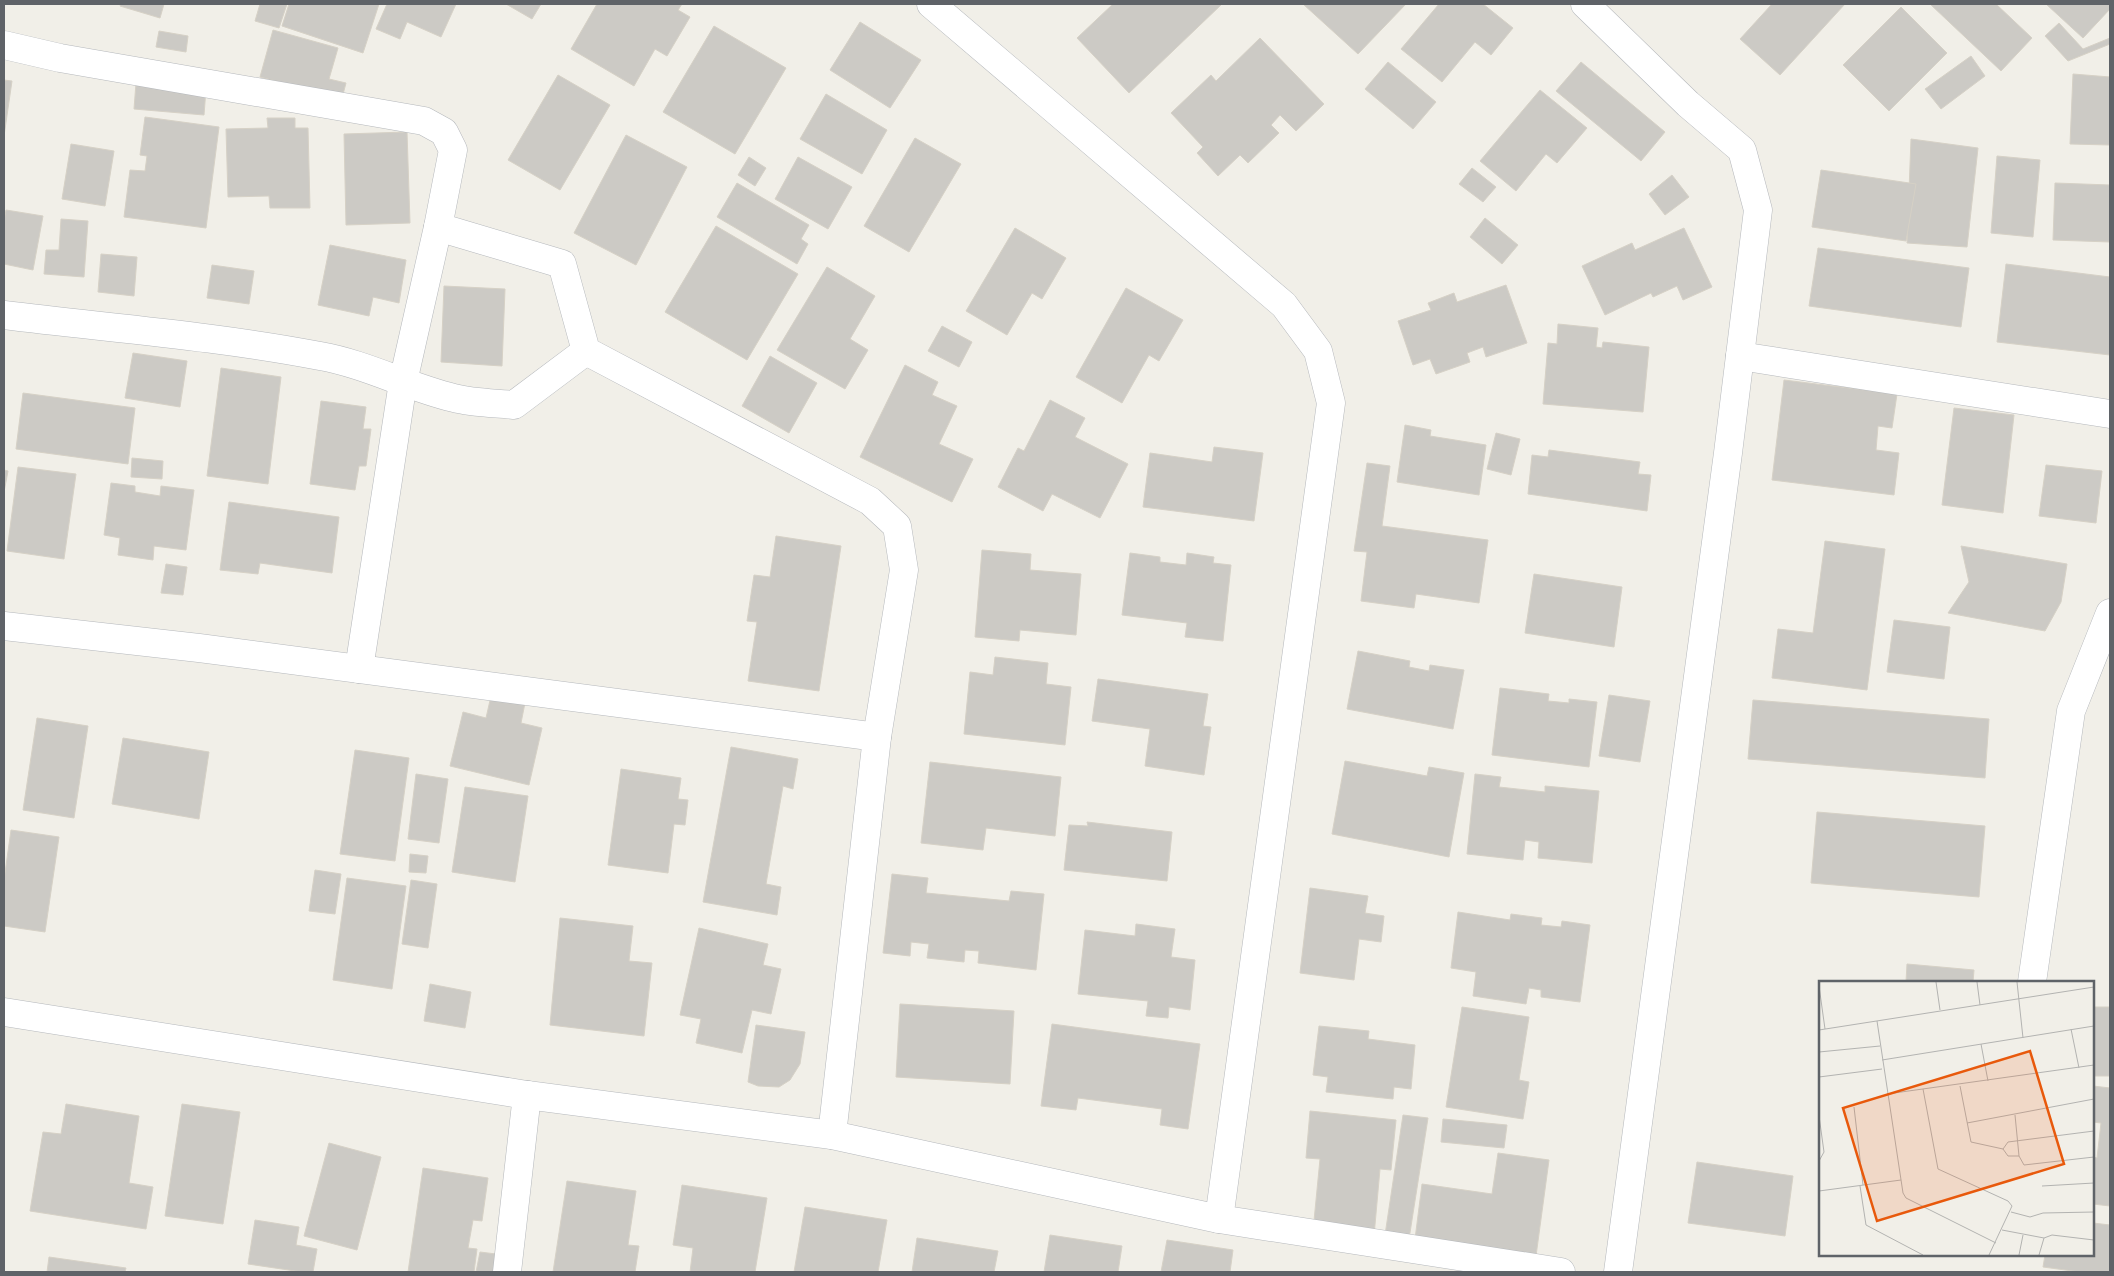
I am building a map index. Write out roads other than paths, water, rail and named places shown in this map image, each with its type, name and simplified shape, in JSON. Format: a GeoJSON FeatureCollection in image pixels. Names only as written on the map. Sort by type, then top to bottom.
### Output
{"type":"FeatureCollection","features":[{"type":"Feature","properties":{"kind":"street"},"geometry":{"type":"LineString","coordinates":[[932,4],[1284,305],[1318,351],[1331,403],[1219,1219]]}},
{"type":"Feature","properties":{"kind":"street"},"geometry":{"type":"LineString","coordinates":[[1585,4],[1688,104],[1742,150],[1758,210],[1618,1272]]}},
{"type":"Feature","properties":{"kind":"street"},"geometry":{"type":"LineString","coordinates":[[4,45],[60,58],[424,120],[444,132],[453,150],[438,227],[403,382],[359,669]]}},
{"type":"Feature","properties":{"kind":"street"},"geometry":{"type":"LineString","coordinates":[[438,227],[562,264],[586,351],[870,502],[897,526],[904,570],[877,737],[832,1135]]}},
{"type":"Feature","properties":{"kind":"street"},"geometry":{"type":"LineString","coordinates":[[4,315],[110,328],[200,336],[311,354],[364,366],[403,382],[455,399],[514,405],[586,351]]}},
{"type":"Feature","properties":{"kind":"street"},"geometry":{"type":"LineString","coordinates":[[1740,356],[2110,414]]}},
{"type":"Feature","properties":{"kind":"street"},"geometry":{"type":"LineString","coordinates":[[2032,981],[2071,711],[2110,613]]}},
{"type":"Feature","properties":{"kind":"street"},"geometry":{"type":"LineString","coordinates":[[4,626],[199,648],[877,737]]}},
{"type":"Feature","properties":{"kind":"street"},"geometry":{"type":"LineString","coordinates":[[4,1012],[527,1096],[832,1135],[1219,1219],[1561,1272]]}},
{"type":"Feature","properties":{"kind":"street"},"geometry":{"type":"LineString","coordinates":[[507,1272],[527,1096]]}}]}
